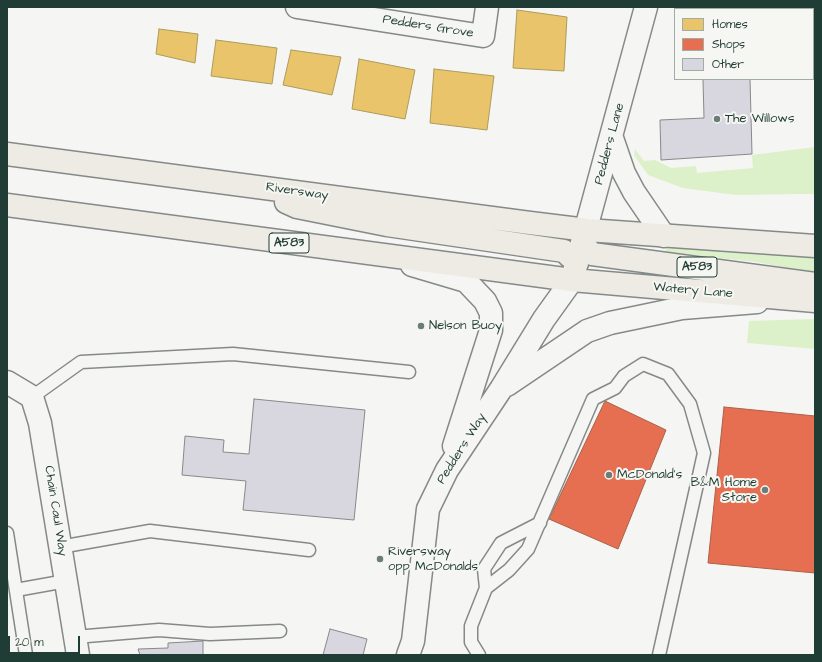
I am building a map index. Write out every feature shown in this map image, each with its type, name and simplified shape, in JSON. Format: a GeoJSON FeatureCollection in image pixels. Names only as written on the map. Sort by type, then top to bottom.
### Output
{"type":"FeatureCollection","features":[{"type":"Feature","properties":{"kind":"highway","name":"Riversway"},"geometry":{"type":"LineString","coordinates":[[7,154],[246,186],[580,254]]}},
{"type":"Feature","properties":{"kind":"highway","name":"A583"},"geometry":{"type":"LineString","coordinates":[[246,186],[297,207],[387,225],[580,254],[664,236],[815,246]]}},
{"type":"Feature","properties":{"kind":"highway","name":"A583"},"geometry":{"type":"LineString","coordinates":[[7,205],[381,255],[592,254],[815,284]]}},
{"type":"Feature","properties":{"kind":"highway","name":"Watery Lane"},"geometry":{"type":"LineString","coordinates":[[580,254],[792,300],[815,301]]}},
{"type":"Feature","properties":{"kind":"street","name":"Pedders Grove"},"geometry":{"type":"LineString","coordinates":[[297,7],[483,36],[487,7]]}},
{"type":"Feature","properties":{"kind":"street","name":"Pedders Lane"},"geometry":{"type":"LineString","coordinates":[[580,254],[646,7]]}},
{"type":"Feature","properties":{"kind":"street"},"geometry":{"type":"LineString","coordinates":[[612,138],[624,173],[634,192],[664,236]]}},
{"type":"Feature","properties":{"kind":"street","name":"Pedders Way"},"geometry":{"type":"LineString","coordinates":[[412,650],[428,509],[447,470],[501,389],[544,319],[580,254]]}},
{"type":"Feature","properties":{"kind":"street"},"geometry":{"type":"LineString","coordinates":[[381,255],[466,281],[485,301],[491,314],[490,330],[447,470]]}},
{"type":"Feature","properties":{"kind":"street"},"geometry":{"type":"LineString","coordinates":[[501,389],[588,332],[610,323],[682,308],[792,300]]}},
{"type":"Feature","properties":{"kind":"street"},"geometry":{"type":"LineString","coordinates":[[7,382],[32,397]]}},
{"type":"Feature","properties":{"kind":"street","name":"Chain Caul Way"},"geometry":{"type":"LineString","coordinates":[[32,397],[40,423],[77,646]]}},
{"type":"Feature","properties":{"kind":"lane"},"geometry":{"type":"LineString","coordinates":[[32,397],[81,362],[233,354],[409,372]]}},
{"type":"Feature","properties":{"kind":"lane"},"geometry":{"type":"LineString","coordinates":[[486,588],[509,570],[528,549],[593,399],[615,388],[624,376],[643,364],[668,374],[690,404],[704,453],[659,655]]}},
{"type":"Feature","properties":{"kind":"lane"},"geometry":{"type":"LineString","coordinates":[[479,655],[471,642],[471,626],[486,588],[484,570],[502,543],[540,523]]}},
{"type":"Feature","properties":{"kind":"lane"},"geometry":{"type":"LineString","coordinates":[[60,547],[150,531],[309,550]]}},
{"type":"Feature","properties":{"kind":"lane"},"geometry":{"type":"LineString","coordinates":[[7,533],[26,655]]}},
{"type":"Feature","properties":{"kind":"lane"},"geometry":{"type":"LineString","coordinates":[[16,590],[66,582]]}},
{"type":"Feature","properties":{"kind":"lane"},"geometry":{"type":"LineString","coordinates":[[77,646],[159,630],[210,634],[280,631]]}},
{"type":"Feature","properties":{"kind":"green space"},"geometry":{"type":"Polygon","coordinates":[[[815,147],[815,194],[736,195],[683,188],[648,175],[634,155],[635,149],[644,161],[655,160],[671,168],[696,166],[697,173],[753,168],[752,155],[815,147]]]}},
{"type":"Feature","properties":{"kind":"green space"},"geometry":{"type":"Polygon","coordinates":[[[668,243],[815,256],[815,274],[757,262],[665,252],[668,243]]]}},
{"type":"Feature","properties":{"kind":"green space"},"geometry":{"type":"Polygon","coordinates":[[[815,319],[815,349],[747,343],[749,321],[815,319]]]}},
{"type":"Feature","properties":{"kind":"building: Homes"},"geometry":{"type":"Polygon","coordinates":[[[706,7],[761,7],[760,8],[706,7]]]}},
{"type":"Feature","properties":{"kind":"building: Homes"},"geometry":{"type":"Polygon","coordinates":[[[517,10],[567,17],[564,71],[513,68],[517,10]]]}},
{"type":"Feature","properties":{"kind":"building: Homes"},"geometry":{"type":"Polygon","coordinates":[[[159,29],[198,34],[195,63],[156,54],[159,29]]]}},
{"type":"Feature","properties":{"kind":"building: Homes"},"geometry":{"type":"Polygon","coordinates":[[[216,40],[277,48],[272,84],[211,76],[216,40]]]}},
{"type":"Feature","properties":{"kind":"building: Homes"},"geometry":{"type":"Polygon","coordinates":[[[291,50],[341,57],[332,95],[283,85],[291,50]]]}},
{"type":"Feature","properties":{"kind":"building: Homes"},"geometry":{"type":"Polygon","coordinates":[[[359,59],[415,70],[405,119],[352,109],[359,59]]]}},
{"type":"Feature","properties":{"kind":"building: Homes"},"geometry":{"type":"Polygon","coordinates":[[[434,69],[494,76],[487,130],[430,123],[434,69]]]}},
{"type":"Feature","properties":{"kind":"building: Shops","name":"McDonald's"},"geometry":{"type":"Polygon","coordinates":[[[605,401],[666,430],[618,549],[549,519],[605,401]]]}},
{"type":"Feature","properties":{"kind":"building: Shops","name":"B&M Home Store"},"geometry":{"type":"Polygon","coordinates":[[[724,407],[815,416],[815,573],[708,563],[724,407]]]}},
{"type":"Feature","properties":{"kind":"building: Other","name":"The Willows"},"geometry":{"type":"Polygon","coordinates":[[[703,80],[750,80],[752,154],[661,160],[660,120],[704,118],[703,80]]]}},
{"type":"Feature","properties":{"kind":"building: Other"},"geometry":{"type":"Polygon","coordinates":[[[254,399],[365,410],[354,520],[243,510],[246,481],[182,475],[185,436],[224,440],[223,452],[249,454],[254,399]]]}},
{"type":"Feature","properties":{"kind":"building: Other"},"geometry":{"type":"Polygon","coordinates":[[[330,629],[367,639],[363,655],[323,655],[330,629]]]}},
{"type":"Feature","properties":{"kind":"building: Other"},"geometry":{"type":"Polygon","coordinates":[[[203,641],[203,655],[140,655],[138,649],[168,648],[168,643],[203,641]]]}},
{"type":"Feature","properties":{"kind":"place","name":"The Willows"},"geometry":{"type":"Point","coordinates":[717,119]}},
{"type":"Feature","properties":{"kind":"place","name":"Nelson Buoy"},"geometry":{"type":"Point","coordinates":[421,326]}},
{"type":"Feature","properties":{"kind":"place","name":"McDonald's"},"geometry":{"type":"Point","coordinates":[609,475]}},
{"type":"Feature","properties":{"kind":"place","name":"B&M Home Store"},"geometry":{"type":"Point","coordinates":[765,490]}},
{"type":"Feature","properties":{"kind":"place","name":"Riversway opp McDonalds"},"geometry":{"type":"Point","coordinates":[380,559]}}]}
